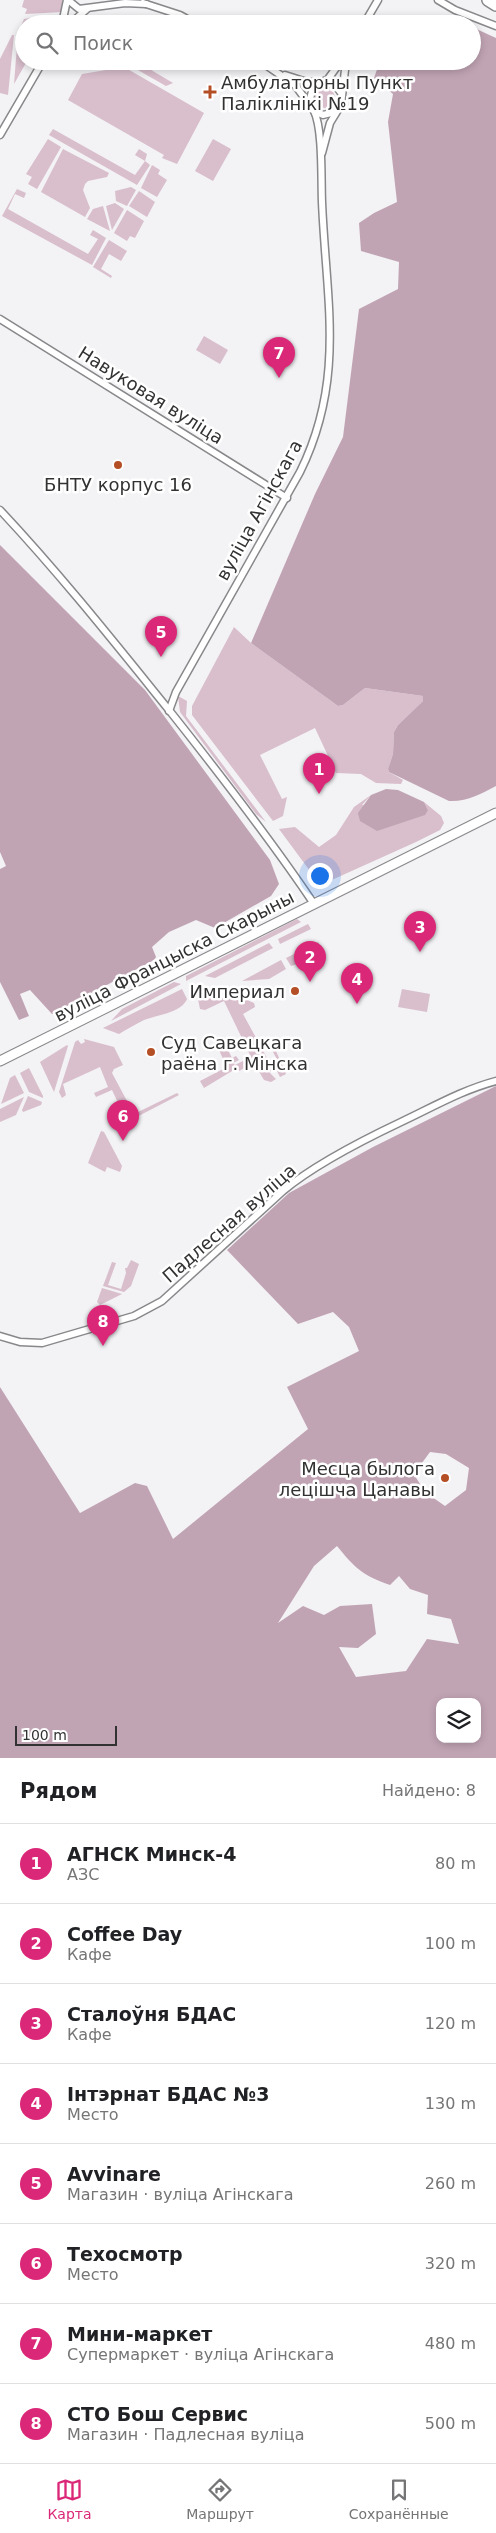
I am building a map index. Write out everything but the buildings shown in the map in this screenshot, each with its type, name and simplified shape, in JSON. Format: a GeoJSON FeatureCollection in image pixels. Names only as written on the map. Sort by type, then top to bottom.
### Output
{"type":"FeatureCollection","features":[{"type":"Feature","properties":{"kind":"highway"},"geometry":{"type":"LineString","coordinates":[[488,0],[496,4]]}},
{"type":"Feature","properties":{"kind":"main road","name":"вуліца Францыска Скарыны"},"geometry":{"type":"LineString","coordinates":[[0,1061],[496,813]]}},
{"type":"Feature","properties":{"kind":"street"},"geometry":{"type":"LineString","coordinates":[[68,0],[76,8],[125,3],[146,4]]}},
{"type":"Feature","properties":{"kind":"street"},"geometry":{"type":"LineString","coordinates":[[64,15],[68,0]]}},
{"type":"Feature","properties":{"kind":"street"},"geometry":{"type":"LineString","coordinates":[[81,15],[96,0]]}},
{"type":"Feature","properties":{"kind":"street"},"geometry":{"type":"LineString","coordinates":[[135,0],[177,15]]}},
{"type":"Feature","properties":{"kind":"street"},"geometry":{"type":"LineString","coordinates":[[369,15],[378,0]]}},
{"type":"Feature","properties":{"kind":"street"},"geometry":{"type":"LineString","coordinates":[[438,0],[468,15]]}},
{"type":"Feature","properties":{"kind":"street"},"geometry":{"type":"LineString","coordinates":[[481,20],[496,26]]}},
{"type":"Feature","properties":{"kind":"street"},"geometry":{"type":"LineString","coordinates":[[0,135],[38,70]]}},
{"type":"Feature","properties":{"kind":"street"},"geometry":{"type":"LineString","coordinates":[[276,70],[306,82],[322,82],[336,86],[342,94]]}},
{"type":"Feature","properties":{"kind":"street"},"geometry":{"type":"LineString","coordinates":[[309,102],[311,90],[322,82],[333,70]]}},
{"type":"Feature","properties":{"kind":"street"},"geometry":{"type":"LineString","coordinates":[[281,73],[295,85],[314,111],[321,115],[328,115],[338,110],[345,70]]}},
{"type":"Feature","properties":{"kind":"street","name":"вуліца Агінскага"},"geometry":{"type":"LineString","coordinates":[[320,161],[330,122],[338,110]]}},
{"type":"Feature","properties":{"kind":"street","name":"вуліца Агінскага"},"geometry":{"type":"LineString","coordinates":[[169,711],[181,683],[287,498],[317,433],[326,398],[330,369],[330,310],[317,120],[314,111]]}},
{"type":"Feature","properties":{"kind":"street","name":"Навуковая вуліца"},"geometry":{"type":"LineString","coordinates":[[0,318],[287,498]]}},
{"type":"Feature","properties":{"kind":"street"},"geometry":{"type":"LineString","coordinates":[[0,510],[61,578],[169,711],[288,864],[314,904]]}},
{"type":"Feature","properties":{"kind":"street","name":"Падлесная вуліца"},"geometry":{"type":"LineString","coordinates":[[0,1336],[8,1340],[38,1344],[144,1312],[162,1301],[289,1186],[346,1150],[438,1103],[496,1080]]}},
{"type":"Feature","properties":{"kind":"shaded area"},"geometry":{"type":"Polygon","coordinates":[[[24,0],[62,0],[63,12],[25,14],[27,9],[22,7],[24,0]]]}},
{"type":"Feature","properties":{"kind":"shaded area"},"geometry":{"type":"Polygon","coordinates":[[[481,31],[496,38],[496,786],[479,795],[456,801],[449,801],[389,772],[388,769],[393,754],[394,732],[398,725],[423,701],[423,696],[365,688],[343,705],[338,706],[251,643],[315,494],[343,437],[359,309],[398,289],[399,262],[361,251],[359,223],[397,202],[388,122],[393,94],[374,78],[377,70],[481,70],[481,31]]]}},
{"type":"Feature","properties":{"kind":"shaded area"},"geometry":{"type":"Polygon","coordinates":[[[12,35],[14,35],[8,95],[0,93],[0,59],[12,35]]]}},
{"type":"Feature","properties":{"kind":"shaded area"},"geometry":{"type":"Polygon","coordinates":[[[15,70],[22,70],[14,84],[15,70]]]}},
{"type":"Feature","properties":{"kind":"shaded area"},"geometry":{"type":"Polygon","coordinates":[[[106,70],[129,70],[204,113],[177,164],[162,158],[164,155],[68,100],[82,74],[106,70]]]}},
{"type":"Feature","properties":{"kind":"shaded area"},"geometry":{"type":"Polygon","coordinates":[[[138,70],[151,70],[173,83],[166,86],[138,70]]]}},
{"type":"Feature","properties":{"kind":"shaded area"},"geometry":{"type":"Polygon","coordinates":[[[325,88],[332,91],[335,98],[332,105],[325,108],[318,105],[315,98],[318,91],[325,88]]]}},
{"type":"Feature","properties":{"kind":"shaded area"},"geometry":{"type":"Polygon","coordinates":[[[53,129],[135,175],[145,161],[150,165],[137,185],[49,135],[53,129]]]}},
{"type":"Feature","properties":{"kind":"shaded area"},"geometry":{"type":"Polygon","coordinates":[[[48,139],[61,147],[37,189],[28,184],[32,177],[26,174],[48,139]]]}},
{"type":"Feature","properties":{"kind":"shaded area"},"geometry":{"type":"Polygon","coordinates":[[[213,139],[231,149],[213,181],[195,171],[213,139]]]}},
{"type":"Feature","properties":{"kind":"shaded area"},"geometry":{"type":"Polygon","coordinates":[[[63,149],[109,173],[107,177],[88,181],[85,184],[83,190],[90,208],[85,217],[41,192],[63,149]]]}},
{"type":"Feature","properties":{"kind":"shaded area"},"geometry":{"type":"Polygon","coordinates":[[[139,149],[147,154],[145,161],[135,155],[139,149]]]}},
{"type":"Feature","properties":{"kind":"shaded area"},"geometry":{"type":"Polygon","coordinates":[[[152,165],[160,170],[158,174],[167,180],[157,197],[141,188],[152,165]]]}},
{"type":"Feature","properties":{"kind":"shaded area"},"geometry":{"type":"Polygon","coordinates":[[[131,187],[136,190],[127,206],[116,201],[115,191],[131,187]]]}},
{"type":"Feature","properties":{"kind":"shaded area"},"geometry":{"type":"Polygon","coordinates":[[[17,189],[26,193],[24,198],[15,194],[8,209],[88,254],[98,239],[90,235],[93,230],[106,238],[92,265],[2,216],[17,189]]]}},
{"type":"Feature","properties":{"kind":"shaded area"},"geometry":{"type":"Polygon","coordinates":[[[139,191],[155,202],[147,217],[129,206],[139,191]]]}},
{"type":"Feature","properties":{"kind":"shaded area"},"geometry":{"type":"Polygon","coordinates":[[[115,203],[124,209],[112,230],[106,206],[115,203]]]}},
{"type":"Feature","properties":{"kind":"shaded area"},"geometry":{"type":"Polygon","coordinates":[[[103,206],[110,231],[87,219],[93,209],[103,206]]]}},
{"type":"Feature","properties":{"kind":"shaded area"},"geometry":{"type":"Polygon","coordinates":[[[127,210],[144,221],[135,238],[130,236],[127,241],[114,233],[127,210]]]}},
{"type":"Feature","properties":{"kind":"shaded area"},"geometry":{"type":"Polygon","coordinates":[[[109,240],[127,251],[121,261],[109,254],[101,269],[112,276],[111,278],[93,267],[109,240]]]}},
{"type":"Feature","properties":{"kind":"shaded area"},"geometry":{"type":"Polygon","coordinates":[[[204,336],[228,350],[220,364],[196,350],[204,336]]]}},
{"type":"Feature","properties":{"kind":"shaded area"},"geometry":{"type":"Polygon","coordinates":[[[0,545],[145,690],[270,860],[279,884],[271,896],[215,928],[196,920],[169,932],[152,947],[156,957],[154,960],[52,1014],[30,990],[20,994],[29,1016],[19,1020],[0,982],[0,869],[6,866],[0,852],[0,545]]]}},
{"type":"Feature","properties":{"kind":"shaded area"},"geometry":{"type":"Polygon","coordinates":[[[234,627],[251,643],[338,706],[343,705],[365,688],[423,696],[423,701],[398,725],[394,732],[393,754],[388,769],[389,772],[403,780],[401,784],[376,783],[361,774],[336,773],[315,728],[260,755],[282,799],[287,797],[283,816],[273,821],[192,715],[192,706],[234,627]]]}},
{"type":"Feature","properties":{"kind":"shaded area"},"geometry":{"type":"Polygon","coordinates":[[[178,696],[187,701],[186,716],[266,822],[256,814],[180,712],[178,696]]]}},
{"type":"Feature","properties":{"kind":"shaded area"},"geometry":{"type":"Polygon","coordinates":[[[386,789],[398,790],[424,802],[428,810],[425,815],[377,831],[360,821],[358,813],[371,795],[386,789]]]}},
{"type":"Feature","properties":{"kind":"shaded area"},"geometry":{"type":"Polygon","coordinates":[[[371,795],[362,805],[428,810],[424,802],[441,816],[444,823],[440,830],[325,883],[310,871],[279,829],[295,827],[319,847],[336,835],[354,807],[371,795]]]}},
{"type":"Feature","properties":{"kind":"shaded area"},"geometry":{"type":"Polygon","coordinates":[[[297,919],[301,922],[186,981],[186,976],[297,919]]]}},
{"type":"Feature","properties":{"kind":"shaded area"},"geometry":{"type":"Polygon","coordinates":[[[308,924],[311,929],[280,944],[278,939],[308,924]]]}},
{"type":"Feature","properties":{"kind":"shaded area"},"geometry":{"type":"Polygon","coordinates":[[[318,942],[319,944],[307,961],[291,966],[286,958],[318,942]]]}},
{"type":"Feature","properties":{"kind":"shaded area"},"geometry":{"type":"Polygon","coordinates":[[[269,943],[273,948],[215,978],[205,976],[269,943]]]}},
{"type":"Feature","properties":{"kind":"shaded area"},"geometry":{"type":"Polygon","coordinates":[[[281,960],[286,969],[269,979],[242,981],[281,960]]]}},
{"type":"Feature","properties":{"kind":"shaded area"},"geometry":{"type":"Polygon","coordinates":[[[174,982],[181,984],[111,1021],[122,1009],[174,982]]]}},
{"type":"Feature","properties":{"kind":"shaded area"},"geometry":{"type":"Polygon","coordinates":[[[182,989],[187,999],[180,1007],[168,1013],[144,1020],[119,1034],[103,1028],[182,989]]]}},
{"type":"Feature","properties":{"kind":"shaded area"},"geometry":{"type":"Polygon","coordinates":[[[402,989],[430,994],[427,1012],[398,1007],[402,989]]]}},
{"type":"Feature","properties":{"kind":"shaded area"},"geometry":{"type":"Polygon","coordinates":[[[207,994],[219,998],[233,994],[254,1003],[255,1007],[243,1014],[267,1058],[264,1062],[269,1069],[279,1063],[273,1052],[276,1051],[286,1074],[280,1077],[276,1069],[269,1072],[276,1079],[271,1082],[264,1080],[254,1063],[239,1071],[237,1068],[204,1088],[200,1081],[227,1067],[217,1046],[224,1042],[232,1058],[236,1056],[239,1060],[233,1063],[235,1065],[251,1057],[224,1001],[205,1010],[200,1009],[198,999],[207,994]]]}},
{"type":"Feature","properties":{"kind":"shaded area"},"geometry":{"type":"Polygon","coordinates":[[[84,1039],[114,1047],[123,1065],[114,1069],[112,1073],[134,1114],[177,1093],[179,1095],[127,1122],[112,1090],[96,1097],[94,1093],[108,1087],[100,1067],[63,1084],[66,1095],[62,1098],[59,1092],[75,1042],[78,1040],[81,1044],[85,1042],[84,1039]]]}},
{"type":"Feature","properties":{"kind":"shaded area"},"geometry":{"type":"Polygon","coordinates":[[[68,1046],[54,1092],[40,1062],[68,1046]]]}},
{"type":"Feature","properties":{"kind":"shaded area"},"geometry":{"type":"Polygon","coordinates":[[[29,1068],[43,1098],[29,1092],[20,1073],[29,1068]]]}},
{"type":"Feature","properties":{"kind":"shaded area"},"geometry":{"type":"Polygon","coordinates":[[[15,1075],[24,1093],[1,1104],[10,1078],[15,1075]]]}},
{"type":"Feature","properties":{"kind":"shaded area"},"geometry":{"type":"Polygon","coordinates":[[[496,1086],[496,1758],[0,1758],[0,1387],[80,1513],[135,1483],[147,1486],[173,1539],[308,1429],[287,1387],[359,1351],[349,1327],[333,1312],[298,1324],[227,1250],[289,1193],[373,1147],[496,1086]],[[430,1452],[419,1467],[405,1468],[415,1476],[425,1492],[445,1506],[466,1490],[469,1468],[446,1454],[430,1452]],[[337,1546],[314,1566],[278,1623],[303,1606],[324,1615],[340,1606],[372,1604],[376,1634],[358,1648],[339,1647],[356,1677],[406,1671],[427,1639],[459,1644],[451,1619],[427,1614],[428,1595],[410,1589],[399,1576],[390,1585],[373,1578],[354,1565],[337,1546]]]}},
{"type":"Feature","properties":{"kind":"shaded area"},"geometry":{"type":"Polygon","coordinates":[[[28,1096],[42,1102],[41,1105],[23,1112],[22,1110],[28,1096]]]}},
{"type":"Feature","properties":{"kind":"shaded area"},"geometry":{"type":"Polygon","coordinates":[[[24,1097],[16,1115],[0,1122],[0,1109],[24,1097]]]}},
{"type":"Feature","properties":{"kind":"shaded area"},"geometry":{"type":"Polygon","coordinates":[[[101,1131],[104,1132],[122,1166],[120,1172],[107,1167],[105,1172],[88,1163],[101,1131]]]}},
{"type":"Feature","properties":{"kind":"shaded area"},"geometry":{"type":"Polygon","coordinates":[[[131,1260],[139,1264],[131,1286],[124,1292],[103,1286],[112,1262],[116,1263],[108,1285],[121,1289],[126,1273],[125,1268],[127,1268],[131,1260]]]}},
{"type":"Feature","properties":{"kind":"shaded area"},"geometry":{"type":"Polygon","coordinates":[[[102,1288],[122,1294],[100,1305],[97,1302],[102,1288]]]}},
{"type":"Feature","properties":{"kind":"place","name":"Амбулаторны Пункт Паліклінікі №19"},"geometry":{"type":"Point","coordinates":[210,92]}},
{"type":"Feature","properties":{"kind":"place","name":"Мини-маркет"},"geometry":{"type":"Point","coordinates":[279,378]}},
{"type":"Feature","properties":{"kind":"place","name":"БНТУ корпус 16"},"geometry":{"type":"Point","coordinates":[118,465]}},
{"type":"Feature","properties":{"kind":"place","name":"Avvinare"},"geometry":{"type":"Point","coordinates":[161,657]}},
{"type":"Feature","properties":{"kind":"place","name":"АГНСК Минск-4"},"geometry":{"type":"Point","coordinates":[319,794]}},
{"type":"Feature","properties":{"kind":"place","name":"Сталоўня БДАС"},"geometry":{"type":"Point","coordinates":[420,952]}},
{"type":"Feature","properties":{"kind":"place","name":"Coffee Day"},"geometry":{"type":"Point","coordinates":[310,982]}},
{"type":"Feature","properties":{"kind":"place","name":"Империал"},"geometry":{"type":"Point","coordinates":[295,991]}},
{"type":"Feature","properties":{"kind":"place","name":"Інтэрнат БДАС №3"},"geometry":{"type":"Point","coordinates":[357,1004]}},
{"type":"Feature","properties":{"kind":"place","name":"Суд Савецкага раёна г. Мінска"},"geometry":{"type":"Point","coordinates":[151,1052]}},
{"type":"Feature","properties":{"kind":"place","name":"Техосмотр"},"geometry":{"type":"Point","coordinates":[123,1141]}},
{"type":"Feature","properties":{"kind":"place","name":"СТО Бош Сервис"},"geometry":{"type":"Point","coordinates":[103,1346]}},
{"type":"Feature","properties":{"kind":"place","name":"Месца былога лецішча Цанавы"},"geometry":{"type":"Point","coordinates":[445,1478]}}]}
